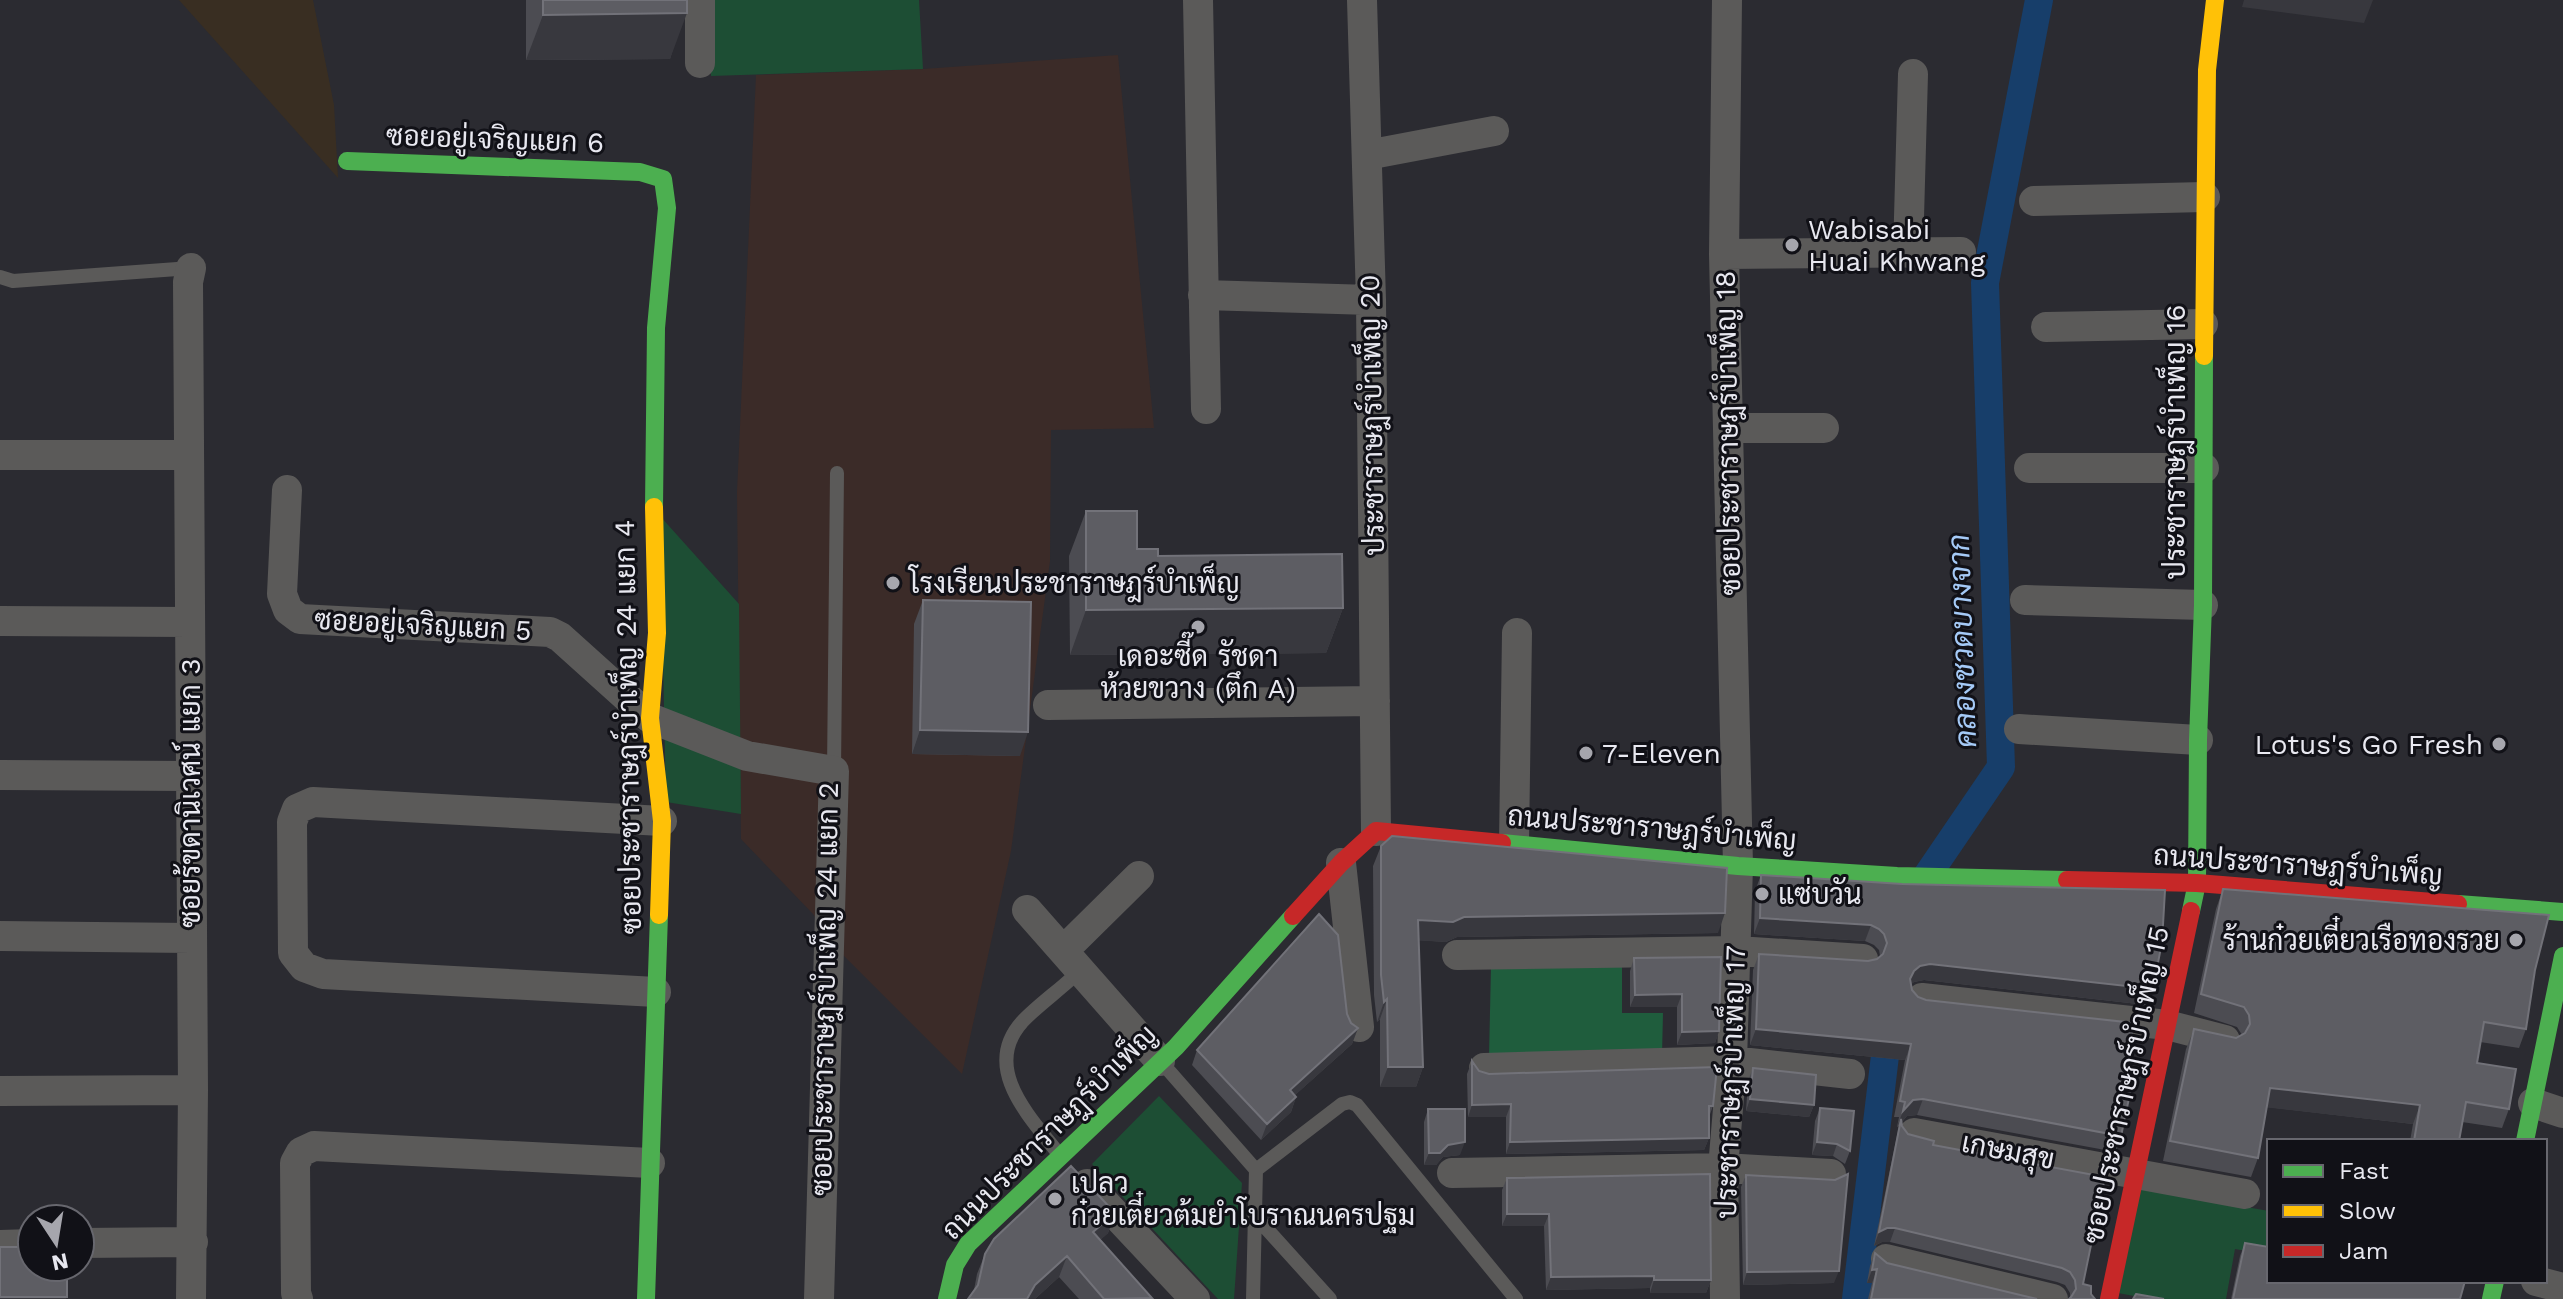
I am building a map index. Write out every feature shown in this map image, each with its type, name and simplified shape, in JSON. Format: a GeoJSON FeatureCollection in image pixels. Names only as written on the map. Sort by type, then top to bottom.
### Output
{"type":"FeatureCollection","features":[{"type":"Feature","properties":{"kind":"street"},"geometry":{"type":"LineString","coordinates":[[700,0],[700,63]]}},
{"type":"Feature","properties":{"kind":"street"},"geometry":{"type":"LineString","coordinates":[[1198,0],[1206,409]]}},
{"type":"Feature","properties":{"kind":"street","name":"ประชาราษฎร์บำเพ็ญ 20"},"geometry":{"type":"LineString","coordinates":[[1362,0],[1371,300],[1376,831]]}},
{"type":"Feature","properties":{"kind":"street","name":"ซอยประชาราษฎร์บำเพ็ญ 18"},"geometry":{"type":"LineString","coordinates":[[1727,0],[1724,254],[1738,866]]}},
{"type":"Feature","properties":{"kind":"street","name":"ประชาราษฎร์บำเพ็ญ 16"},"geometry":{"type":"LineString","coordinates":[[2197,883],[2203,605],[2207,70],[2215,0]]}},
{"type":"Feature","properties":{"kind":"street"},"geometry":{"type":"LineString","coordinates":[[1908,253],[1913,74]]}},
{"type":"Feature","properties":{"kind":"street"},"geometry":{"type":"LineString","coordinates":[[1367,155],[1494,131]]}},
{"type":"Feature","properties":{"kind":"street","name":"ซอยอยู่เจริญแยก 6"},"geometry":{"type":"LineString","coordinates":[[347,161],[640,172]]}},
{"type":"Feature","properties":{"kind":"street","name":"ซอยประชาราษฎร์บำเพ็ญ 24 แยก 4"},"geometry":{"type":"LineString","coordinates":[[640,172],[663,179],[667,208],[656,328],[653,476],[657,633],[650,718],[662,821],[646,1299]]}},
{"type":"Feature","properties":{"kind":"street"},"geometry":{"type":"LineString","coordinates":[[2034,201],[2205,197]]}},
{"type":"Feature","properties":{"kind":"street"},"geometry":{"type":"LineString","coordinates":[[1724,254],[1961,252]]}},
{"type":"Feature","properties":{"kind":"street","name":"ซอยร้ขดานิเวศน์ แยก 3"},"geometry":{"type":"LineString","coordinates":[[190,278],[187,455],[193,1090],[191,1299]]}},
{"type":"Feature","properties":{"kind":"street"},"geometry":{"type":"LineString","coordinates":[[1203,295],[1371,300]]}},
{"type":"Feature","properties":{"kind":"street"},"geometry":{"type":"LineString","coordinates":[[2046,327],[2203,324]]}},
{"type":"Feature","properties":{"kind":"street"},"geometry":{"type":"LineString","coordinates":[[1728,428],[1824,428]]}},
{"type":"Feature","properties":{"kind":"street"},"geometry":{"type":"LineString","coordinates":[[0,455],[187,455]]}},
{"type":"Feature","properties":{"kind":"street"},"geometry":{"type":"LineString","coordinates":[[2029,468],[2204,468]]}},
{"type":"Feature","properties":{"kind":"street","name":"ซอยอยู่เจริญแยก 5"},"geometry":{"type":"LineString","coordinates":[[287,490],[282,594],[288,610],[300,619],[550,632],[560,637],[650,718]]}},
{"type":"Feature","properties":{"kind":"street"},"geometry":{"type":"LineString","coordinates":[[2025,600],[2203,605]]}},
{"type":"Feature","properties":{"kind":"street"},"geometry":{"type":"LineString","coordinates":[[0,621],[189,622]]}},
{"type":"Feature","properties":{"kind":"street"},"geometry":{"type":"LineString","coordinates":[[1514,844],[1517,633]]}},
{"type":"Feature","properties":{"kind":"street"},"geometry":{"type":"LineString","coordinates":[[1048,705],[1375,701]]}},
{"type":"Feature","properties":{"kind":"street","name":"ซอยประชาราษฎร์บำเพ็ญ 24 แยก 2"},"geometry":{"type":"LineString","coordinates":[[650,718],[747,756],[834,771],[819,1299]]}},
{"type":"Feature","properties":{"kind":"street"},"geometry":{"type":"LineString","coordinates":[[2019,729],[2198,740]]}},
{"type":"Feature","properties":{"kind":"street"},"geometry":{"type":"LineString","coordinates":[[0,775],[191,776]]}},
{"type":"Feature","properties":{"kind":"street"},"geometry":{"type":"LineString","coordinates":[[656,992],[323,974],[304,967],[293,953],[292,822],[297,809],[313,802],[662,821]]}},
{"type":"Feature","properties":{"kind":"street","name":"ถนนประชาราษฎร์บำเพ็ญ"},"geometry":{"type":"LineString","coordinates":[[947,1299],[955,1265],[968,1244],[1176,1047],[1341,863],[1376,831],[1738,866],[1897,876],[2197,883],[2563,912]]}},
{"type":"Feature","properties":{"kind":"street"},"geometry":{"type":"LineString","coordinates":[[1341,863],[1359,1027]]}},
{"type":"Feature","properties":{"kind":"street","name":"ประชาราษฎร์บำเพ็ญ 17"},"geometry":{"type":"LineString","coordinates":[[1725,1299],[1723,1168],[1732,1061],[1738,866]]}},
{"type":"Feature","properties":{"kind":"street"},"geometry":{"type":"LineString","coordinates":[[1068,964],[1139,876]]}},
{"type":"Feature","properties":{"kind":"street","name":"ซอยประชาราษฎร์บำเพ็ญ 15"},"geometry":{"type":"LineString","coordinates":[[2109,1299],[2197,883]]}},
{"type":"Feature","properties":{"kind":"street"},"geometry":{"type":"LineString","coordinates":[[1027,910],[1068,964],[1160,1061]]}},
{"type":"Feature","properties":{"kind":"street"},"geometry":{"type":"LineString","coordinates":[[0,936],[191,938]]}},
{"type":"Feature","properties":{"kind":"street"},"geometry":{"type":"LineString","coordinates":[[1457,955],[1737,951],[1863,959]]}},
{"type":"Feature","properties":{"kind":"street"},"geometry":{"type":"LineString","coordinates":[[2525,1139],[2563,956]]}},
{"type":"Feature","properties":{"kind":"street"},"geometry":{"type":"LineString","coordinates":[[1922,998],[2167,1025],[2225,1040]]}},
{"type":"Feature","properties":{"kind":"street"},"geometry":{"type":"LineString","coordinates":[[1484,1068],[1732,1061],[1850,1074]]}},
{"type":"Feature","properties":{"kind":"street"},"geometry":{"type":"LineString","coordinates":[[0,1091],[193,1090]]}},
{"type":"Feature","properties":{"kind":"street"},"geometry":{"type":"LineString","coordinates":[[2533,1103],[2563,1113]]}},
{"type":"Feature","properties":{"kind":"street","name":"เกษมสุข"},"geometry":{"type":"LineString","coordinates":[[1914,1133],[2245,1194]]}},
{"type":"Feature","properties":{"kind":"street"},"geometry":{"type":"LineString","coordinates":[[298,1299],[295,1163],[301,1152],[314,1146],[650,1163]]}},
{"type":"Feature","properties":{"kind":"street"},"geometry":{"type":"LineString","coordinates":[[1060,1157],[1195,1299]]}},
{"type":"Feature","properties":{"kind":"street"},"geometry":{"type":"LineString","coordinates":[[1452,1173],[1723,1168],[1831,1174]]}},
{"type":"Feature","properties":{"kind":"street"},"geometry":{"type":"LineString","coordinates":[[96,1243],[193,1242]]}},
{"type":"Feature","properties":{"kind":"street"},"geometry":{"type":"LineString","coordinates":[[1886,1259],[2053,1299]]}},
{"type":"Feature","properties":{"kind":"lane"},"geometry":{"type":"LineString","coordinates":[[0,277],[13,281],[190,278]]}},
{"type":"Feature","properties":{"kind":"lane"},"geometry":{"type":"LineString","coordinates":[[834,771],[837,473]]}},
{"type":"Feature","properties":{"kind":"lane"},"geometry":{"type":"LineString","coordinates":[[1060,1157],[1012,1091],[1007,1076],[1008,1048],[1022,1022],[1068,964]]}},
{"type":"Feature","properties":{"kind":"lane"},"geometry":{"type":"LineString","coordinates":[[1160,1061],[1256,1170],[1253,1299]]}},
{"type":"Feature","properties":{"kind":"lane"},"geometry":{"type":"LineString","coordinates":[[1256,1170],[1342,1104],[1350,1102],[1357,1105],[1516,1299]]}},
{"type":"Feature","properties":{"kind":"lane"},"geometry":{"type":"LineString","coordinates":[[1256,1217],[1330,1299]]}},
{"type":"Feature","properties":{"kind":"shaded area"},"geometry":{"type":"Polygon","coordinates":[[[179,0],[313,0],[334,105],[338,178],[179,0]]]}},
{"type":"Feature","properties":{"kind":"shaded area","name":"โรงเรียนประชาราษฎร์บำเพ็ญ"},"geometry":{"type":"Polygon","coordinates":[[[1118,55],[1154,428],[1051,430],[1050,561],[1011,851],[962,1074],[838,950],[813,914],[741,839],[737,492],[756,75],[923,69],[1118,55]]]}},
{"type":"Feature","properties":{"kind":"green space"},"geometry":{"type":"Polygon","coordinates":[[[710,0],[919,0],[923,69],[711,76],[710,0]]]}},
{"type":"Feature","properties":{"kind":"green space"},"geometry":{"type":"Polygon","coordinates":[[[660,516],[739,604],[741,814],[666,802],[660,516]]]}},
{"type":"Feature","properties":{"kind":"green space"},"geometry":{"type":"Polygon","coordinates":[[[1622,964],[1622,1013],[1663,1013],[1662,1056],[1489,1058],[1491,966],[1622,964]]]}},
{"type":"Feature","properties":{"kind":"green space"},"geometry":{"type":"Polygon","coordinates":[[[1159,1096],[1242,1183],[1234,1299],[1218,1299],[1092,1164],[1159,1096]]]}},
{"type":"Feature","properties":{"kind":"green space"},"geometry":{"type":"Polygon","coordinates":[[[2137,1188],[2267,1211],[2267,1255],[2235,1249],[2226,1299],[2150,1299],[2118,1293],[2137,1188]]]}},
{"type":"Feature","properties":{"kind":"building"},"geometry":{"type":"Polygon","coordinates":[[[543,0],[687,0],[687,13],[543,15],[543,0]]]}},
{"type":"Feature","properties":{"kind":"building"},"geometry":{"type":"Polygon","coordinates":[[[1086,511],[1137,511],[1137,549],[1158,549],[1158,556],[1342,554],[1343,608],[1086,610],[1086,511]]]}},
{"type":"Feature","properties":{"kind":"building"},"geometry":{"type":"Polygon","coordinates":[[[923,600],[1031,602],[1028,732],[920,730],[923,600]]]}},
{"type":"Feature","properties":{"kind":"building"},"geometry":{"type":"Polygon","coordinates":[[[1392,836],[1727,868],[1725,913],[1464,917],[1453,922],[1418,920],[1423,1067],[1388,1067],[1387,999],[1384,1002],[1381,975],[1381,846],[1392,836]]]}},
{"type":"Feature","properties":{"kind":"building"},"geometry":{"type":"Polygon","coordinates":[[[1761,875],[1902,884],[2165,890],[2162,942],[2153,989],[1930,964],[1920,966],[1910,979],[1912,990],[1926,1000],[2134,1023],[2123,1082],[2132,1084],[2121,1136],[1923,1099],[1913,1100],[1903,1111],[1905,1102],[1900,1101],[1911,1044],[1756,1029],[1759,954],[1868,961],[1883,954],[1887,943],[1884,934],[1871,925],[1760,918],[1761,875]]]}},
{"type":"Feature","properties":{"kind":"building"},"geometry":{"type":"Polygon","coordinates":[[[2223,889],[2549,915],[2535,970],[2526,1029],[2484,1022],[2477,1063],[2516,1069],[2509,1109],[2466,1102],[2459,1139],[2414,1139],[2420,1105],[2270,1088],[2258,1158],[2170,1141],[2194,1029],[2236,1038],[2245,1033],[2250,1024],[2244,1007],[2201,994],[2223,889]]]}},
{"type":"Feature","properties":{"kind":"building"},"geometry":{"type":"Polygon","coordinates":[[[1319,914],[1338,935],[1347,1014],[1351,1023],[1358,1028],[1290,1090],[1296,1097],[1267,1124],[1197,1050],[1319,914]]]}},
{"type":"Feature","properties":{"kind":"building"},"geometry":{"type":"Polygon","coordinates":[[[1721,957],[1719,1031],[1682,1032],[1682,994],[1635,995],[1634,958],[1721,957]]]}},
{"type":"Feature","properties":{"kind":"building"},"geometry":{"type":"Polygon","coordinates":[[[1472,1061],[1479,1071],[1489,1074],[1717,1067],[1713,1106],[1709,1106],[1709,1138],[1510,1142],[1511,1104],[1472,1105],[1472,1061]]]}},
{"type":"Feature","properties":{"kind":"building"},"geometry":{"type":"Polygon","coordinates":[[[1753,1068],[1816,1075],[1814,1105],[1750,1099],[1753,1068]]]}},
{"type":"Feature","properties":{"kind":"building"},"geometry":{"type":"Polygon","coordinates":[[[1820,1108],[1854,1111],[1850,1151],[1837,1144],[1817,1142],[1820,1108]]]}},
{"type":"Feature","properties":{"kind":"building"},"geometry":{"type":"Polygon","coordinates":[[[1428,1109],[1465,1109],[1465,1142],[1448,1145],[1440,1153],[1429,1153],[1428,1109]]]}},
{"type":"Feature","properties":{"kind":"building"},"geometry":{"type":"Polygon","coordinates":[[[1901,1119],[1908,1134],[1934,1141],[1933,1145],[2105,1177],[2083,1284],[2091,1286],[2095,1299],[2069,1299],[2076,1289],[2075,1280],[2070,1272],[2062,1268],[1895,1228],[1879,1232],[1901,1119]]]}},
{"type":"Feature","properties":{"kind":"building"},"geometry":{"type":"Polygon","coordinates":[[[1071,1166],[1115,1213],[1093,1232],[1152,1298],[1104,1299],[1067,1256],[1035,1285],[1027,1299],[968,1299],[978,1285],[985,1254],[994,1239],[1071,1166]]]}},
{"type":"Feature","properties":{"kind":"building"},"geometry":{"type":"Polygon","coordinates":[[[1710,1174],[1711,1280],[1654,1280],[1654,1276],[1551,1277],[1549,1214],[1507,1214],[1507,1178],[1710,1174]]]}},
{"type":"Feature","properties":{"kind":"building"},"geometry":{"type":"Polygon","coordinates":[[[1848,1174],[1839,1271],[1747,1272],[1746,1175],[1835,1180],[1848,1174]]]}},
{"type":"Feature","properties":{"kind":"building"},"geometry":{"type":"Polygon","coordinates":[[[2245,1243],[2267,1247],[2267,1283],[2464,1283],[2460,1299],[2233,1299],[2245,1243]]]}},
{"type":"Feature","properties":{"kind":"building"},"geometry":{"type":"Polygon","coordinates":[[[0,1247],[16,1247],[16,1283],[67,1283],[67,1297],[0,1297],[0,1247]]]}},
{"type":"Feature","properties":{"kind":"building"},"geometry":{"type":"Polygon","coordinates":[[[1875,1253],[1887,1263],[2037,1299],[1871,1299],[1877,1269],[1872,1270],[1875,1253]]]}},
{"type":"Feature","properties":{"kind":"building"},"geometry":{"type":"Polygon","coordinates":[[[2136,1294],[2164,1299],[2133,1299],[2136,1294]]]}},
{"type":"Feature","properties":{"kind":"waterway","name":"คลองชวดบางจาก"},"geometry":{"type":"LineString","coordinates":[[1920,886],[2001,767],[1985,283],[2039,0]]}},
{"type":"Feature","properties":{"kind":"waterway","name":"คลองชวดบางจาก"},"geometry":{"type":"LineString","coordinates":[[1856,1299],[1889,1022]]}},
{"type":"Feature","properties":{"kind":"traffic: fast"},"geometry":{"type":"LineString","coordinates":[[347,161],[640,172],[663,179],[667,208],[656,328],[654,507]]}},
{"type":"Feature","properties":{"kind":"traffic: fast"},"geometry":{"type":"LineString","coordinates":[[2191,911],[2197,883],[2204,356]]}},
{"type":"Feature","properties":{"kind":"traffic: fast"},"geometry":{"type":"LineString","coordinates":[[1502,843],[1738,866],[1897,876],[2067,880]]}},
{"type":"Feature","properties":{"kind":"traffic: fast"},"geometry":{"type":"LineString","coordinates":[[2458,904],[2563,912]]}},
{"type":"Feature","properties":{"kind":"traffic: fast"},"geometry":{"type":"LineString","coordinates":[[646,1299],[659,915]]}},
{"type":"Feature","properties":{"kind":"traffic: fast"},"geometry":{"type":"LineString","coordinates":[[947,1299],[955,1265],[968,1244],[1176,1047],[1293,916]]}},
{"type":"Feature","properties":{"kind":"traffic: fast"},"geometry":{"type":"LineString","coordinates":[[2525,1139],[2563,956]]}},
{"type":"Feature","properties":{"kind":"traffic: fast"},"geometry":{"type":"LineString","coordinates":[[2491,1299],[2495,1283]]}},
{"type":"Feature","properties":{"kind":"traffic: slow"},"geometry":{"type":"LineString","coordinates":[[2204,356],[2207,70],[2215,0]]}},
{"type":"Feature","properties":{"kind":"traffic: slow"},"geometry":{"type":"LineString","coordinates":[[654,507],[657,633],[650,718],[662,821],[659,915]]}},
{"type":"Feature","properties":{"kind":"traffic: jam"},"geometry":{"type":"LineString","coordinates":[[1293,916],[1341,863],[1376,831],[1502,843]]}},
{"type":"Feature","properties":{"kind":"traffic: jam"},"geometry":{"type":"LineString","coordinates":[[2067,880],[2197,883],[2458,904]]}},
{"type":"Feature","properties":{"kind":"traffic: jam"},"geometry":{"type":"LineString","coordinates":[[2109,1299],[2191,911]]}},
{"type":"Feature","properties":{"kind":"place","name":"Wabisabi Huai Khwang"},"geometry":{"type":"Point","coordinates":[1792,245]}},
{"type":"Feature","properties":{"kind":"place","name":"โรงเรียนประชาราษฎร์บำเพ็ญ"},"geometry":{"type":"Point","coordinates":[893,583]}},
{"type":"Feature","properties":{"kind":"place","name":"เดอะซี๊ด รัชดา ห้วยขวาง (ตึก A)"},"geometry":{"type":"Point","coordinates":[1198,627]}},
{"type":"Feature","properties":{"kind":"place","name":"Lotus's Go Fresh"},"geometry":{"type":"Point","coordinates":[2499,744]}},
{"type":"Feature","properties":{"kind":"place","name":"7-Eleven"},"geometry":{"type":"Point","coordinates":[1586,753]}},
{"type":"Feature","properties":{"kind":"place","name":"แซ่บวัน"},"geometry":{"type":"Point","coordinates":[1762,894]}},
{"type":"Feature","properties":{"kind":"place","name":"ร้านก๋วยเตี๋ยวเรือทองรวย"},"geometry":{"type":"Point","coordinates":[2516,940]}},
{"type":"Feature","properties":{"kind":"place","name":"เปลว ก๋วยเตี๋ยวต้มยำโบราณนครปฐม"},"geometry":{"type":"Point","coordinates":[1055,1199]}}]}
